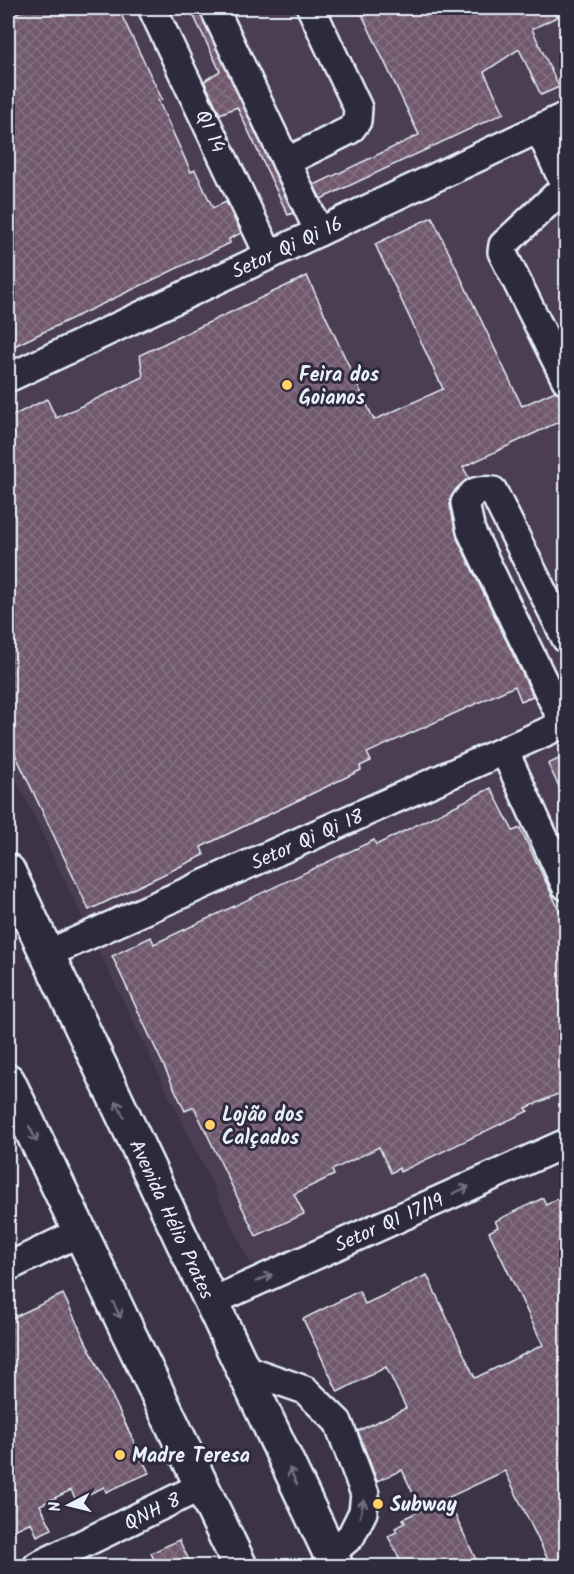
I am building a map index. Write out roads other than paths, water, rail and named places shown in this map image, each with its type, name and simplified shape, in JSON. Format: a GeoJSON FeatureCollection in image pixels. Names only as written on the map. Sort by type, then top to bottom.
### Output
{"type":"FeatureCollection","features":[{"type":"Feature","properties":{"kind":"main road","name":"Avenida Hélio Prates"},"geometry":{"type":"LineString","coordinates":[[8,871],[315,1522],[319,1556],[326,1562]]}},
{"type":"Feature","properties":{"kind":"main road"},"geometry":{"type":"LineString","coordinates":[[8,1081],[239,1559]]}},
{"type":"Feature","properties":{"kind":"street","name":"QI 14"},"geometry":{"type":"LineString","coordinates":[[152,8],[269,255]]}},
{"type":"Feature","properties":{"kind":"street"},"geometry":{"type":"LineString","coordinates":[[214,8],[319,232]]}},
{"type":"Feature","properties":{"kind":"street"},"geometry":{"type":"LineString","coordinates":[[286,162],[350,130],[357,121],[358,108],[311,8]]}},
{"type":"Feature","properties":{"kind":"street","name":"Setor Qi Qi 16"},"geometry":{"type":"LineString","coordinates":[[8,378],[567,116]]}},
{"type":"Feature","properties":{"kind":"street"},"geometry":{"type":"LineString","coordinates":[[539,129],[566,187],[503,245],[502,252],[567,380]]}},
{"type":"Feature","properties":{"kind":"street"},"geometry":{"type":"LineString","coordinates":[[565,723],[471,531],[465,502],[472,492],[481,489],[493,491],[567,639]]}},
{"type":"Feature","properties":{"kind":"street","name":"Setor Qi Qi 18"},"geometry":{"type":"LineString","coordinates":[[47,954],[505,752],[565,723]]}},
{"type":"Feature","properties":{"kind":"street"},"geometry":{"type":"LineString","coordinates":[[505,752],[567,886]]}},
{"type":"Feature","properties":{"kind":"street","name":"Setor QI 17/19"},"geometry":{"type":"LineString","coordinates":[[211,1302],[567,1143]]}},
{"type":"Feature","properties":{"kind":"street"},"geometry":{"type":"LineString","coordinates":[[8,1267],[80,1232]]}},
{"type":"Feature","properties":{"kind":"street"},"geometry":{"type":"LineString","coordinates":[[242,1368],[305,1390],[338,1422],[365,1494],[363,1512],[351,1536],[326,1562]]}},
{"type":"Feature","properties":{"kind":"street","name":"QNH 8"},"geometry":{"type":"LineString","coordinates":[[37,1566],[202,1486]]}},
{"type":"Feature","properties":{"kind":"place","name":"Feira dos Goianos"},"geometry":{"type":"Point","coordinates":[287,385]}},
{"type":"Feature","properties":{"kind":"place","name":"Lojão dos Calçados"},"geometry":{"type":"Point","coordinates":[210,1125]}},
{"type":"Feature","properties":{"kind":"place","name":"Madre Teresa"},"geometry":{"type":"Point","coordinates":[120,1455]}},
{"type":"Feature","properties":{"kind":"place","name":"Subway"},"geometry":{"type":"Point","coordinates":[378,1504]}}]}
